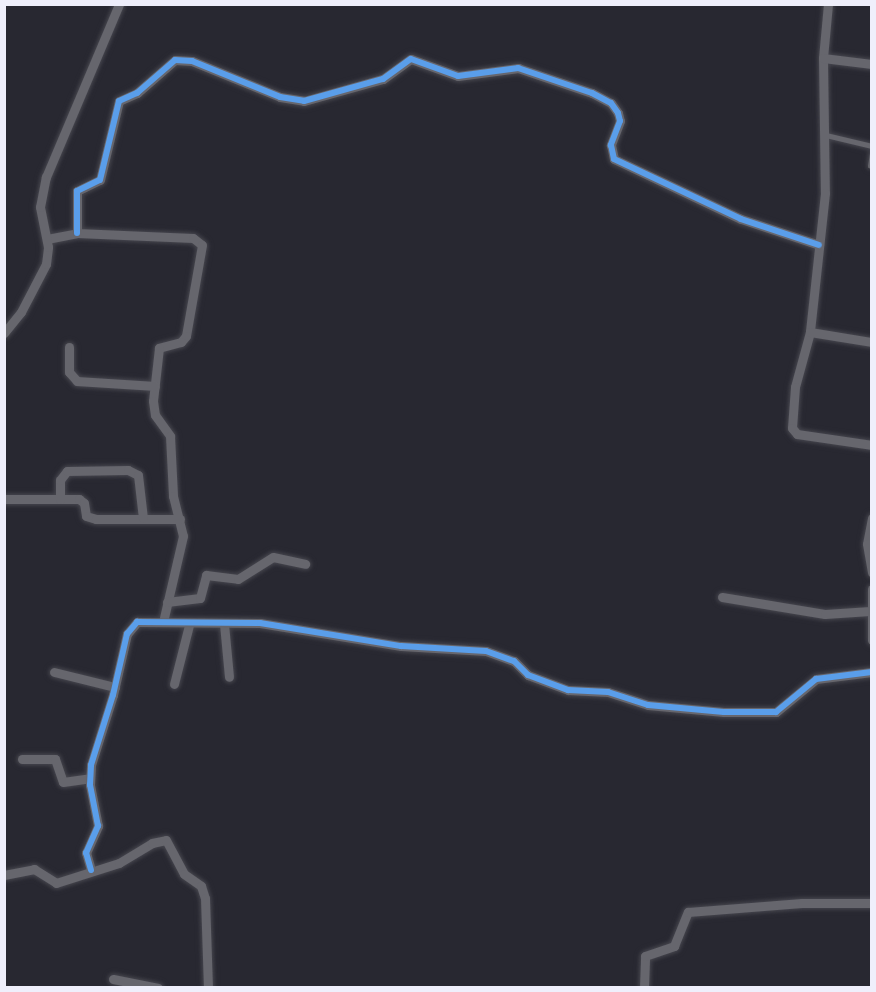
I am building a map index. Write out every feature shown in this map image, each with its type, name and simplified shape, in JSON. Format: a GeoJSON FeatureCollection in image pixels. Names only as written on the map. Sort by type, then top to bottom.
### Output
{"type":"FeatureCollection","features":[{"type":"Feature","properties":{"kind":"street"},"geometry":{"type":"LineString","coordinates":[[4,333],[21,312],[46,264],[47,239],[40,207],[46,177],[119,4]]}},
{"type":"Feature","properties":{"kind":"street"},"geometry":{"type":"LineString","coordinates":[[828,4],[823,58],[826,135],[819,245],[810,332],[795,387],[793,432],[872,445]]}},
{"type":"Feature","properties":{"kind":"street"},"geometry":{"type":"LineString","coordinates":[[823,58],[872,64]]}},
{"type":"Feature","properties":{"kind":"street"},"geometry":{"type":"LineString","coordinates":[[77,233],[77,191],[100,180],[119,100],[138,93],[175,60],[192,61],[280,97],[304,101],[383,79],[411,59],[458,76],[518,68],[592,93],[611,103],[618,113],[620,121],[612,145],[614,159],[741,219],[819,245]]}},
{"type":"Feature","properties":{"kind":"street"},"geometry":{"type":"LineString","coordinates":[[47,239],[77,233],[193,238],[202,245],[186,336],[181,342],[159,348],[155,386],[153,410],[168,430],[172,446],[173,496],[180,519],[182,548],[163,622]]}},
{"type":"Feature","properties":{"kind":"street"},"geometry":{"type":"LineString","coordinates":[[810,332],[872,342]]}},
{"type":"Feature","properties":{"kind":"street"},"geometry":{"type":"LineString","coordinates":[[69,347],[69,372],[76,381],[155,386]]}},
{"type":"Feature","properties":{"kind":"street"},"geometry":{"type":"LineString","coordinates":[[60,499],[60,480],[66,471],[128,470],[138,475],[143,518]]}},
{"type":"Feature","properties":{"kind":"street"},"geometry":{"type":"LineString","coordinates":[[4,499],[83,500],[86,516],[90,518],[180,519]]}},
{"type":"Feature","properties":{"kind":"street"},"geometry":{"type":"LineString","coordinates":[[872,518],[869,544],[872,573]]}},
{"type":"Feature","properties":{"kind":"street"},"geometry":{"type":"LineString","coordinates":[[167,602],[200,598],[206,575],[238,579],[273,557],[305,564]]}},
{"type":"Feature","properties":{"kind":"street"},"geometry":{"type":"LineString","coordinates":[[872,589],[870,611],[872,640]]}},
{"type":"Feature","properties":{"kind":"street"},"geometry":{"type":"LineString","coordinates":[[722,597],[825,614],[870,611]]}},
{"type":"Feature","properties":{"kind":"street"},"geometry":{"type":"LineString","coordinates":[[91,870],[86,853],[98,826],[90,778],[129,628],[142,621],[189,625],[260,623],[400,646],[486,651],[514,661],[528,675],[568,690],[614,693],[648,705],[724,712],[776,712],[816,679],[872,672]]}},
{"type":"Feature","properties":{"kind":"street"},"geometry":{"type":"LineString","coordinates":[[225,624],[229,677]]}},
{"type":"Feature","properties":{"kind":"street"},"geometry":{"type":"LineString","coordinates":[[174,684],[189,625]]}},
{"type":"Feature","properties":{"kind":"street"},"geometry":{"type":"LineString","coordinates":[[54,672],[115,687]]}},
{"type":"Feature","properties":{"kind":"street"},"geometry":{"type":"LineString","coordinates":[[22,759],[55,759],[63,782],[90,778]]}},
{"type":"Feature","properties":{"kind":"street"},"geometry":{"type":"LineString","coordinates":[[4,875],[34,869],[52,883],[119,863],[157,840],[170,843],[184,874],[201,886],[206,898],[208,987]]}},
{"type":"Feature","properties":{"kind":"street"},"geometry":{"type":"LineString","coordinates":[[644,987],[645,956],[674,946],[688,912],[802,903],[872,903]]}},
{"type":"Feature","properties":{"kind":"street"},"geometry":{"type":"LineString","coordinates":[[112,979],[158,987]]}},
{"type":"Feature","properties":{"kind":"lane"},"geometry":{"type":"LineString","coordinates":[[826,135],[867,142],[872,146]]}},
{"type":"Feature","properties":{"kind":"lane"},"geometry":{"type":"LineString","coordinates":[[870,166],[872,153]]}},
{"type":"Feature","properties":{"kind":"cycle path"},"geometry":{"type":"LineString","coordinates":[[77,233],[77,191],[100,180],[119,101],[137,93],[175,60],[192,61],[280,97],[304,101],[383,79],[411,59],[458,76],[518,68],[592,93],[611,103],[618,113],[620,121],[611,145],[614,159],[741,219],[819,245]]}},
{"type":"Feature","properties":{"kind":"cycle path"},"geometry":{"type":"LineString","coordinates":[[91,870],[86,853],[98,826],[90,785],[91,765],[113,695],[127,634],[137,622],[260,623],[401,646],[486,651],[514,661],[528,675],[568,690],[608,692],[648,705],[724,712],[776,712],[816,679],[872,672]]}}]}
